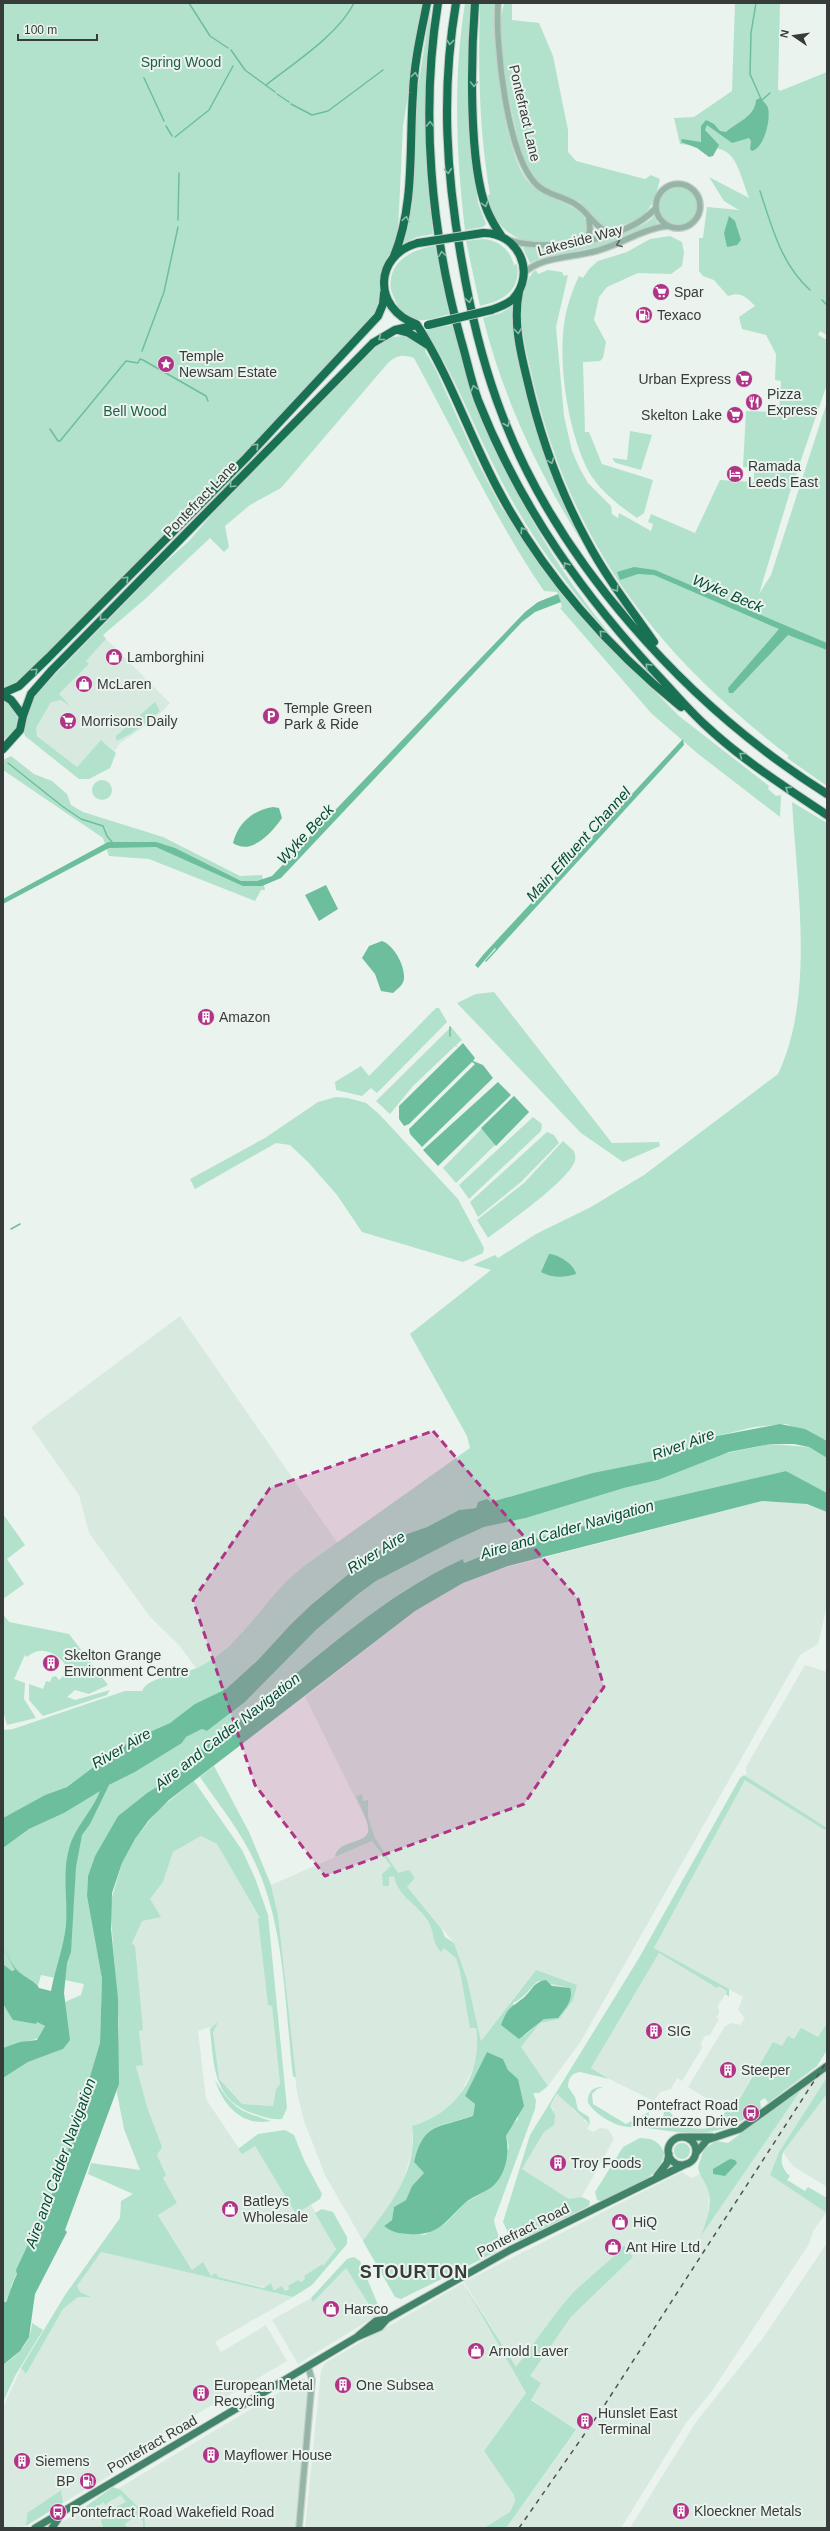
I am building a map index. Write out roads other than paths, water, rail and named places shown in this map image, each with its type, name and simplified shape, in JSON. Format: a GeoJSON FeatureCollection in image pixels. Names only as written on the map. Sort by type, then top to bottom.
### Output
{"type":"FeatureCollection","features":[{"type":"Feature","properties":{"kind":"highway"},"geometry":{"type":"LineString","coordinates":[[422,3],[422,20],[413,91],[407,208],[403,234],[384,277],[384,294],[396,314],[417,325],[428,325],[491,310],[505,305],[519,292]]}},
{"type":"Feature","properties":{"kind":"highway"},"geometry":{"type":"LineString","coordinates":[[422,20],[427,3]]}},
{"type":"Feature","properties":{"kind":"highway"},"geometry":{"type":"LineString","coordinates":[[438,3],[432,54],[430,105],[435,200],[451,306],[477,398],[502,454],[566,565],[609,622],[704,725]]}},
{"type":"Feature","properties":{"kind":"highway"},"geometry":{"type":"LineString","coordinates":[[456,3],[450,37],[445,117],[452,212],[470,305],[498,403],[522,459],[558,524],[585,565],[631,625],[706,702],[768,753],[800,777],[827,794]]}},
{"type":"Feature","properties":{"kind":"highway"},"geometry":{"type":"LineString","coordinates":[[475,3],[474,97],[477,164],[487,210],[503,237],[518,250],[521,257],[523,274],[519,292],[517,315],[524,367],[534,409],[558,481],[587,542],[610,581],[670,664]]}},
{"type":"Feature","properties":{"kind":"highway"},"geometry":{"type":"LineString","coordinates":[[394,256],[418,243],[483,233],[503,237]]}},
{"type":"Feature","properties":{"kind":"highway","name":"Pontefract Lane"},"geometry":{"type":"LineString","coordinates":[[3,694],[19,686],[31,675],[288,414],[378,316],[383,304],[384,294]]}},
{"type":"Feature","properties":{"kind":"highway"},"geometry":{"type":"LineString","coordinates":[[417,325],[446,377],[500,493],[533,546],[598,628],[652,684],[773,779],[827,815]]}},
{"type":"Feature","properties":{"kind":"highway","name":"Pontefract Lane"},"geometry":{"type":"LineString","coordinates":[[3,749],[20,730],[23,716],[31,694],[57,665],[363,354],[379,339],[395,330],[417,325]]}},
{"type":"Feature","properties":{"kind":"highway"},"geometry":{"type":"LineString","coordinates":[[395,330],[409,333],[430,347]]}},
{"type":"Feature","properties":{"kind":"highway"},"geometry":{"type":"LineString","coordinates":[[3,694],[11,700],[23,716]]}},
{"type":"Feature","properties":{"kind":"main road"},"geometry":{"type":"LineString","coordinates":[[715,2137],[682,2137],[671,2142],[669,2154],[677,2164],[686,2164],[693,2159],[703,2143],[715,2137],[740,2129],[827,2066]]}},
{"type":"Feature","properties":{"kind":"main road"},"geometry":{"type":"LineString","coordinates":[[682,2137],[691,2140],[696,2153]]}},
{"type":"Feature","properties":{"kind":"main road","name":"Pontefract Road"},"geometry":{"type":"LineString","coordinates":[[652,2181],[662,2171],[669,2154]]}},
{"type":"Feature","properties":{"kind":"main road","name":"Pontefract Road"},"geometry":{"type":"LineString","coordinates":[[35,2528],[357,2337],[374,2323],[388,2319],[510,2250],[686,2164]]}},
{"type":"Feature","properties":{"kind":"main road","name":"Pontefract Road"},"geometry":{"type":"LineString","coordinates":[[52,2528],[63,2511]]}},
{"type":"Feature","properties":{"kind":"street","name":"Pontefract Lane"},"geometry":{"type":"LineString","coordinates":[[498,3],[497,29],[501,74],[521,162],[537,186],[576,204],[598,227],[610,233]]}},
{"type":"Feature","properties":{"kind":"street"},"geometry":{"type":"LineString","coordinates":[[683,184],[695,192],[700,206],[696,219],[686,227],[668,226],[662,222],[655,209],[659,194],[669,185],[683,184]]}},
{"type":"Feature","properties":{"kind":"street","name":"Lakeside Way"},"geometry":{"type":"LineString","coordinates":[[503,237],[537,246],[570,244],[610,233],[643,220],[655,209]]}},
{"type":"Feature","properties":{"kind":"street"},"geometry":{"type":"LineString","coordinates":[[586,240],[590,230],[589,218]]}},
{"type":"Feature","properties":{"kind":"street","name":"Lakeside Way"},"geometry":{"type":"LineString","coordinates":[[523,274],[538,263],[596,251],[652,229],[668,226]]}},
{"type":"Feature","properties":{"kind":"street"},"geometry":{"type":"LineString","coordinates":[[299,2528],[312,2380],[308,2366]]}},
{"type":"Feature","properties":{"kind":"water"},"geometry":{"type":"Polygon","coordinates":[[[760,98],[766,104],[769,113],[766,133],[760,145],[756,149],[752,151],[750,149],[751,141],[749,138],[732,143],[707,125],[705,130],[719,145],[713,156],[709,157],[697,148],[681,142],[682,139],[701,142],[701,126],[706,120],[714,124],[720,131],[726,132],[749,115],[755,106],[756,100],[760,98]]]}},
{"type":"Feature","properties":{"kind":"water"},"geometry":{"type":"Polygon","coordinates":[[[729,216],[735,221],[741,240],[737,245],[727,247],[724,233],[729,216]]]}},
{"type":"Feature","properties":{"kind":"water"},"geometry":{"type":"Polygon","coordinates":[[[634,567],[655,570],[827,643],[827,650],[788,635],[733,693],[729,693],[728,688],[779,629],[654,575],[638,574],[620,580],[617,572],[634,567]]]}},
{"type":"Feature","properties":{"kind":"water"},"geometry":{"type":"Polygon","coordinates":[[[558,594],[561,602],[535,612],[522,622],[281,878],[262,886],[243,886],[156,847],[109,848],[3,904],[3,899],[108,842],[156,842],[175,848],[241,881],[257,881],[272,876],[525,612],[538,602],[558,594]]]}},
{"type":"Feature","properties":{"kind":"water"},"geometry":{"type":"Polygon","coordinates":[[[683,739],[684,745],[497,950],[495,948],[478,968],[475,965],[483,955],[683,739]]]}},
{"type":"Feature","properties":{"kind":"water"},"geometry":{"type":"Polygon","coordinates":[[[273,807],[279,808],[282,818],[273,830],[261,841],[247,847],[233,843],[239,829],[247,819],[259,811],[273,807]]]}},
{"type":"Feature","properties":{"kind":"water"},"geometry":{"type":"Polygon","coordinates":[[[326,885],[338,909],[319,921],[305,895],[326,885]]]}},
{"type":"Feature","properties":{"kind":"water"},"geometry":{"type":"Polygon","coordinates":[[[382,941],[391,947],[398,956],[403,968],[403,983],[393,993],[381,991],[375,974],[362,958],[369,946],[382,941]]]}},
{"type":"Feature","properties":{"kind":"water"},"geometry":{"type":"Polygon","coordinates":[[[463,1043],[475,1058],[473,1061],[483,1065],[493,1078],[422,1147],[410,1134],[409,1129],[475,1064],[472,1062],[409,1124],[404,1126],[399,1119],[399,1106],[463,1043]]]}},
{"type":"Feature","properties":{"kind":"water"},"geometry":{"type":"Polygon","coordinates":[[[498,1082],[511,1095],[438,1166],[423,1150],[498,1082]]]}},
{"type":"Feature","properties":{"kind":"water"},"geometry":{"type":"Polygon","coordinates":[[[514,1096],[529,1112],[496,1146],[481,1128],[514,1096]]]}},
{"type":"Feature","properties":{"kind":"water"},"geometry":{"type":"Polygon","coordinates":[[[549,1254],[553,1254],[566,1261],[573,1267],[576,1274],[558,1277],[541,1272],[549,1254]]]}},
{"type":"Feature","properties":{"kind":"water","name":"River Aire"},"geometry":{"type":"Polygon","coordinates":[[[780,1424],[805,1429],[827,1441],[827,1458],[809,1447],[794,1444],[771,1444],[729,1452],[658,1480],[624,1488],[526,1518],[484,1527],[453,1541],[376,1581],[357,1595],[316,1630],[245,1702],[207,1731],[202,1729],[186,1737],[182,1743],[135,1772],[109,1785],[90,1824],[82,1835],[76,1867],[71,1952],[67,1963],[64,1993],[70,2040],[63,2049],[28,2062],[3,2078],[3,2048],[20,2042],[37,2040],[45,2026],[37,2022],[36,2024],[13,2020],[3,2004],[3,1964],[12,1971],[15,1970],[3,1947],[12,1964],[19,1972],[35,1983],[39,1988],[51,1991],[66,1925],[66,1867],[69,1849],[71,1841],[97,1799],[100,1791],[64,1813],[29,1829],[3,1848],[3,1818],[45,1795],[67,1787],[116,1750],[138,1737],[170,1723],[195,1704],[226,1689],[258,1660],[291,1624],[311,1605],[369,1557],[407,1534],[427,1527],[459,1510],[476,1508],[478,1502],[487,1499],[491,1502],[593,1473],[658,1460],[717,1436],[780,1424]]]}},
{"type":"Feature","properties":{"kind":"water","name":"Aire and Calder Navigation"},"geometry":{"type":"Polygon","coordinates":[[[786,1471],[827,1493],[827,1512],[807,1504],[762,1501],[508,1566],[463,1583],[415,1611],[169,1800],[149,1820],[135,1839],[122,1863],[112,1893],[111,1929],[118,1999],[119,2084],[65,2230],[67,2232],[35,2294],[29,2337],[20,2351],[3,2365],[3,2302],[6,2302],[17,2274],[16,2270],[59,2179],[100,2043],[102,1979],[87,1896],[88,1876],[95,1856],[118,1816],[147,1793],[182,1771],[199,1751],[231,1727],[358,1624],[426,1578],[463,1559],[464,1563],[510,1545],[631,1514],[639,1505],[786,1471]]]}},
{"type":"Feature","properties":{"kind":"water"},"geometry":{"type":"Polygon","coordinates":[[[546,1980],[552,1986],[570,1988],[570,2000],[558,2018],[544,2019],[519,2039],[501,2025],[503,2019],[507,2012],[535,1985],[546,1980]]]}},
{"type":"Feature","properties":{"kind":"water"},"geometry":{"type":"Polygon","coordinates":[[[487,2052],[503,2059],[508,2070],[518,2079],[524,2106],[506,2136],[507,2156],[501,2176],[492,2187],[468,2201],[435,2230],[428,2233],[409,2234],[390,2230],[384,2226],[392,2220],[394,2207],[406,2200],[412,2186],[424,2173],[414,2162],[422,2140],[434,2128],[473,2116],[475,2104],[465,2096],[487,2052]]]}},
{"type":"Feature","properties":{"kind":"water"},"geometry":{"type":"Polygon","coordinates":[[[730,2159],[735,2160],[737,2163],[725,2176],[713,2174],[713,2169],[730,2159]]]}},
{"type":"Feature","properties":{"kind":"waterway"},"geometry":{"type":"LineString","coordinates":[[189,3],[210,36],[228,48]]}},
{"type":"Feature","properties":{"kind":"waterway"},"geometry":{"type":"LineString","coordinates":[[266,85],[327,37],[347,15],[354,3]]}},
{"type":"Feature","properties":{"kind":"waterway"},"geometry":{"type":"LineString","coordinates":[[756,3],[751,33],[750,74],[761,99]]}},
{"type":"Feature","properties":{"kind":"waterway"},"geometry":{"type":"LineString","coordinates":[[231,50],[245,70],[275,92]]}},
{"type":"Feature","properties":{"kind":"waterway"},"geometry":{"type":"LineString","coordinates":[[175,137],[209,110],[233,66]]}},
{"type":"Feature","properties":{"kind":"waterway"},"geometry":{"type":"LineString","coordinates":[[291,104],[312,115],[328,111],[383,70]]}},
{"type":"Feature","properties":{"kind":"waterway"},"geometry":{"type":"LineString","coordinates":[[144,78],[164,121]]}},
{"type":"Feature","properties":{"kind":"waterway"},"geometry":{"type":"LineString","coordinates":[[761,101],[770,93]]}},
{"type":"Feature","properties":{"kind":"waterway"},"geometry":{"type":"LineString","coordinates":[[277,94],[289,102]]}},
{"type":"Feature","properties":{"kind":"waterway"},"geometry":{"type":"LineString","coordinates":[[166,126],[172,136]]}},
{"type":"Feature","properties":{"kind":"waterway"},"geometry":{"type":"LineString","coordinates":[[178,220],[179,173]]}},
{"type":"Feature","properties":{"kind":"waterway"},"geometry":{"type":"LineString","coordinates":[[760,191],[773,231],[785,257],[800,280],[810,290]]}},
{"type":"Feature","properties":{"kind":"waterway"},"geometry":{"type":"LineString","coordinates":[[142,351],[164,292],[178,227]]}},
{"type":"Feature","properties":{"kind":"waterway"},"geometry":{"type":"LineString","coordinates":[[822,300],[827,305]]}},
{"type":"Feature","properties":{"kind":"waterway"},"geometry":{"type":"LineString","coordinates":[[50,429],[58,441],[60,441],[126,361],[138,363],[140,359],[143,360],[206,396],[208,401]]}},
{"type":"Feature","properties":{"kind":"waterway"},"geometry":{"type":"LineString","coordinates":[[8,763],[62,806],[81,819],[103,826],[107,836],[112,842]]}},
{"type":"Feature","properties":{"kind":"waterway","name":"Main Effluent Channel"},"geometry":{"type":"LineString","coordinates":[[486,961],[497,949]]}},
{"type":"Feature","properties":{"kind":"waterway"},"geometry":{"type":"LineString","coordinates":[[450,1027],[450,1036]]}},
{"type":"Feature","properties":{"kind":"waterway"},"geometry":{"type":"LineString","coordinates":[[11,1229],[20,1224]]}},
{"type":"Feature","properties":{"kind":"railway"},"geometry":{"type":"LineString","coordinates":[[519,2528],[602,2409],[827,2061]]}},
{"type":"Feature","properties":{"kind":"place","name":"Spar"},"geometry":{"type":"Point","coordinates":[661,292]}},
{"type":"Feature","properties":{"kind":"place","name":"Texaco"},"geometry":{"type":"Point","coordinates":[644,315]}},
{"type":"Feature","properties":{"kind":"place","name":"Temple Newsam Estate"},"geometry":{"type":"Point","coordinates":[166,364]}},
{"type":"Feature","properties":{"kind":"place","name":"Urban Express"},"geometry":{"type":"Point","coordinates":[744,379]}},
{"type":"Feature","properties":{"kind":"place","name":"Pizza Express"},"geometry":{"type":"Point","coordinates":[754,402]}},
{"type":"Feature","properties":{"kind":"place","name":"Skelton Lake"},"geometry":{"type":"Point","coordinates":[735,415]}},
{"type":"Feature","properties":{"kind":"place","name":"Ramada Leeds East"},"geometry":{"type":"Point","coordinates":[735,474]}},
{"type":"Feature","properties":{"kind":"place","name":"Lamborghini"},"geometry":{"type":"Point","coordinates":[114,657]}},
{"type":"Feature","properties":{"kind":"place","name":"McLaren"},"geometry":{"type":"Point","coordinates":[84,684]}},
{"type":"Feature","properties":{"kind":"place","name":"Temple Green Park & Ride"},"geometry":{"type":"Point","coordinates":[271,716]}},
{"type":"Feature","properties":{"kind":"place","name":"Morrisons Daily"},"geometry":{"type":"Point","coordinates":[68,721]}},
{"type":"Feature","properties":{"kind":"place","name":"Amazon"},"geometry":{"type":"Point","coordinates":[206,1017]}},
{"type":"Feature","properties":{"kind":"place","name":"Skelton Grange Environment Centre"},"geometry":{"type":"Point","coordinates":[51,1663]}},
{"type":"Feature","properties":{"kind":"place","name":"SIG"},"geometry":{"type":"Point","coordinates":[654,2031]}},
{"type":"Feature","properties":{"kind":"place","name":"Steeper"},"geometry":{"type":"Point","coordinates":[728,2070]}},
{"type":"Feature","properties":{"kind":"place","name":"Pontefract Road Intermezzo Drive"},"geometry":{"type":"Point","coordinates":[751,2113]}},
{"type":"Feature","properties":{"kind":"place","name":"Troy Foods"},"geometry":{"type":"Point","coordinates":[558,2163]}},
{"type":"Feature","properties":{"kind":"place","name":"Batleys Wholesale"},"geometry":{"type":"Point","coordinates":[230,2209]}},
{"type":"Feature","properties":{"kind":"place","name":"HiQ"},"geometry":{"type":"Point","coordinates":[620,2222]}},
{"type":"Feature","properties":{"kind":"place","name":"Ant Hire Ltd"},"geometry":{"type":"Point","coordinates":[613,2247]}},
{"type":"Feature","properties":{"kind":"place","name":"Harsco"},"geometry":{"type":"Point","coordinates":[331,2309]}},
{"type":"Feature","properties":{"kind":"place","name":"Arnold Laver"},"geometry":{"type":"Point","coordinates":[476,2351]}},
{"type":"Feature","properties":{"kind":"place","name":"One Subsea"},"geometry":{"type":"Point","coordinates":[343,2385]}},
{"type":"Feature","properties":{"kind":"place","name":"European Metal Recycling"},"geometry":{"type":"Point","coordinates":[201,2393]}},
{"type":"Feature","properties":{"kind":"place","name":"Hunslet East Terminal"},"geometry":{"type":"Point","coordinates":[585,2421]}},
{"type":"Feature","properties":{"kind":"place","name":"Mayflower House"},"geometry":{"type":"Point","coordinates":[211,2455]}},
{"type":"Feature","properties":{"kind":"place","name":"Siemens"},"geometry":{"type":"Point","coordinates":[22,2461]}},
{"type":"Feature","properties":{"kind":"place","name":"BP"},"geometry":{"type":"Point","coordinates":[88,2481]}},
{"type":"Feature","properties":{"kind":"place","name":"Kloeckner Metals"},"geometry":{"type":"Point","coordinates":[681,2511]}},
{"type":"Feature","properties":{"kind":"place","name":"Pontefract Road Wakefield Road"},"geometry":{"type":"Point","coordinates":[58,2512]}},
{"type":"Feature","properties":{"kind":"district","name":"STOURTON"},"geometry":{"type":"Point","coordinates":[414,2272]}},
{"type":"Feature","properties":{"kind":"park label","name":"Spring Wood"},"geometry":{"type":"Point","coordinates":[181,62]}},
{"type":"Feature","properties":{"kind":"park label","name":"Bell Wood"},"geometry":{"type":"Point","coordinates":[135,411]}},
{"type":"Feature","properties":{"kind":"water label","name":"Wyke Beck"},"geometry":{"type":"Point","coordinates":[728,593]}},
{"type":"Feature","properties":{"kind":"water label","name":"Wyke Beck"},"geometry":{"type":"Point","coordinates":[305,834]}}]}
